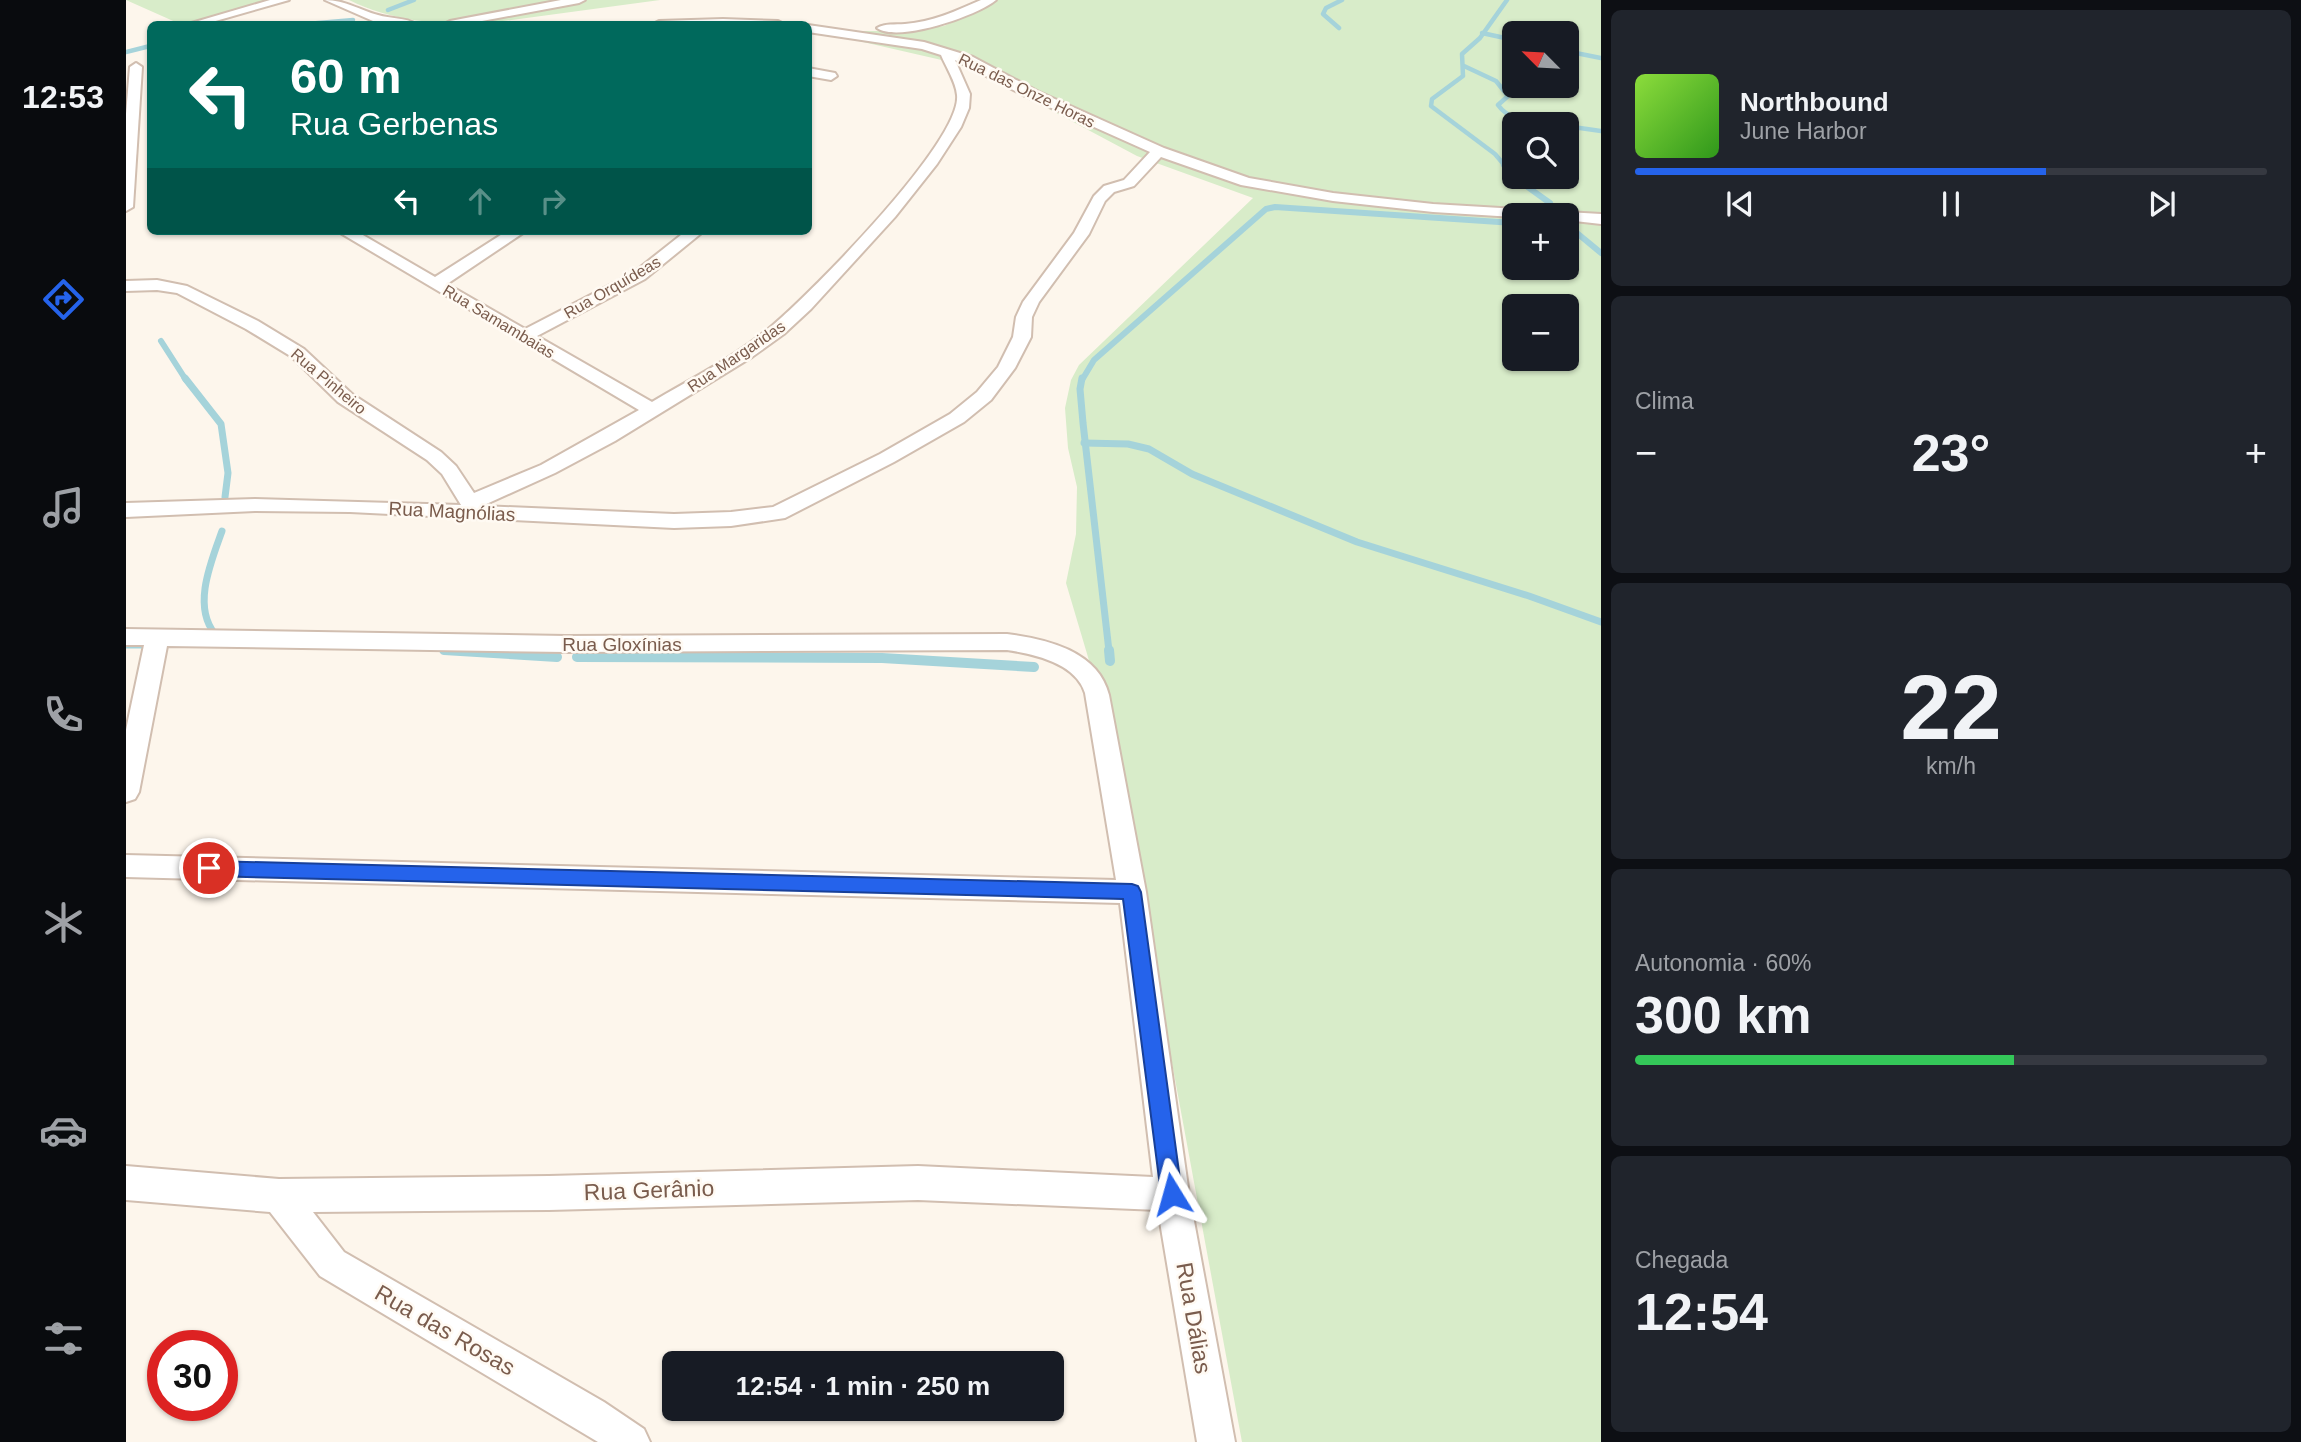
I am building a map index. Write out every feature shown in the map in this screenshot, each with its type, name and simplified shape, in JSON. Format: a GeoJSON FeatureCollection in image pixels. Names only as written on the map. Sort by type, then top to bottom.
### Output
{"type":"FeatureCollection","features":[{"type":"Feature","properties":{"kind":"street"},"geometry":{"type":"LineString","coordinates":[[205,21],[283,0]]}},
{"type":"Feature","properties":{"kind":"street"},"geometry":{"type":"LineString","coordinates":[[331,0],[377,19],[390,21]]}},
{"type":"Feature","properties":{"kind":"street"},"geometry":{"type":"LineString","coordinates":[[462,21],[579,0]]}},
{"type":"Feature","properties":{"kind":"street"},"geometry":{"type":"LineString","coordinates":[[812,27],[904,28],[932,25],[990,0]]}},
{"type":"Feature","properties":{"kind":"street","name":"Rua das Onze Horas"},"geometry":{"type":"LineString","coordinates":[[812,28],[946,52],[969,60],[1032,94],[1159,151],[1211,171],[1275,189],[1433,208],[1601,219]]}},
{"type":"Feature","properties":{"kind":"street","name":"Rua Margaridas"},"geometry":{"type":"LineString","coordinates":[[472,507],[548,469],[652,410],[778,330],[890,214],[932,162],[962,108],[964,94],[946,52]]}},
{"type":"Feature","properties":{"kind":"street"},"geometry":{"type":"LineString","coordinates":[[126,207],[134,110],[131,68]]}},
{"type":"Feature","properties":{"kind":"street"},"geometry":{"type":"LineString","coordinates":[[812,73],[831,76]]}},
{"type":"Feature","properties":{"kind":"street"},"geometry":{"type":"LineString","coordinates":[[134,110],[147,109]]}},
{"type":"Feature","properties":{"kind":"street","name":"Rua Magnólias"},"geometry":{"type":"LineString","coordinates":[[126,510],[255,505],[472,507],[674,521],[731,519],[778,513],[887,458],[957,418],[984,396],[1006,368],[1022,337],[1024,317],[1031,302],[1081,234],[1099,199],[1109,189],[1129,183],[1159,151]]}},
{"type":"Feature","properties":{"kind":"street","name":"Rua Samambaias"},"geometry":{"type":"LineString","coordinates":[[354,235],[652,410]]}},
{"type":"Feature","properties":{"kind":"street"},"geometry":{"type":"LineString","coordinates":[[437,283],[512,235]]}},
{"type":"Feature","properties":{"kind":"street","name":"Rua Orquídeas"},"geometry":{"type":"LineString","coordinates":[[524,337],[639,276],[691,235]]}},
{"type":"Feature","properties":{"kind":"street","name":"Rua Pinheiro"},"geometry":{"type":"LineString","coordinates":[[126,286],[157,285],[181,289],[252,325],[298,353],[345,398],[434,456],[449,470],[472,507]]}},
{"type":"Feature","properties":{"kind":"street","name":"Rua Gloxínias"},"geometry":{"type":"LineString","coordinates":[[126,637],[566,645],[1026,643],[1083,670],[1091,678],[1097,695]]}},
{"type":"Feature","properties":{"kind":"street"},"geometry":{"type":"LineString","coordinates":[[126,792],[157,637]]}},
{"type":"Feature","properties":{"kind":"street","name":"Rua Dálias"},"geometry":{"type":"LineString","coordinates":[[1097,695],[1132,892],[1172,1194],[1216,1442]]}},
{"type":"Feature","properties":{"kind":"street"},"geometry":{"type":"LineString","coordinates":[[126,866],[1132,892]]}},
{"type":"Feature","properties":{"kind":"street","name":"Rua Gerânio"},"geometry":{"type":"LineString","coordinates":[[126,1183],[279,1196],[549,1193],[918,1183],[1172,1194]]}},
{"type":"Feature","properties":{"kind":"street","name":"Rua das Rosas"},"geometry":{"type":"LineString","coordinates":[[279,1196],[332,1264],[592,1415],[631,1442]]}},
{"type":"Feature","properties":{"kind":"green space"},"geometry":{"type":"Polygon","coordinates":[[[126,0],[275,0],[202,21],[173,21],[126,0]]]}},
{"type":"Feature","properties":{"kind":"green space"},"geometry":{"type":"Polygon","coordinates":[[[349,0],[660,0],[503,21],[414,20],[349,0]]]}},
{"type":"Feature","properties":{"kind":"green space"},"geometry":{"type":"Polygon","coordinates":[[[998,0],[1601,0],[1601,1442],[1242,1442],[1112,738],[1066,583],[1076,534],[1077,487],[1068,448],[1065,408],[1071,380],[1079,365],[1253,198],[1137,156],[987,76],[959,64],[815,31],[906,31],[944,26],[998,0]]]}},
{"type":"Feature","properties":{"kind":"waterway"},"geometry":{"type":"LineString","coordinates":[[388,10],[414,0]]}},
{"type":"Feature","properties":{"kind":"waterway"},"geometry":{"type":"LineString","coordinates":[[1339,28],[1323,14],[1326,8],[1342,0]]}},
{"type":"Feature","properties":{"kind":"waterway"},"geometry":{"type":"LineString","coordinates":[[1483,33],[1507,0]]}},
{"type":"Feature","properties":{"kind":"waterway"},"geometry":{"type":"LineString","coordinates":[[342,21],[353,20]]}},
{"type":"Feature","properties":{"kind":"waterway"},"geometry":{"type":"LineString","coordinates":[[1483,33],[1502,37]]}},
{"type":"Feature","properties":{"kind":"waterway"},"geometry":{"type":"LineString","coordinates":[[1483,33],[1462,54],[1463,76],[1432,99],[1431,106],[1495,154],[1502,162]]}},
{"type":"Feature","properties":{"kind":"waterway"},"geometry":{"type":"LineString","coordinates":[[126,52],[147,47]]}},
{"type":"Feature","properties":{"kind":"waterway"},"geometry":{"type":"LineString","coordinates":[[1579,54],[1601,58]]}},
{"type":"Feature","properties":{"kind":"waterway"},"geometry":{"type":"LineString","coordinates":[[1464,66],[1496,81],[1508,96],[1498,105],[1504,112]]}},
{"type":"Feature","properties":{"kind":"waterway"},"geometry":{"type":"LineString","coordinates":[[1579,128],[1601,131]]}},
{"type":"Feature","properties":{"kind":"waterway"},"geometry":{"type":"LineString","coordinates":[[1530,189],[1550,203]]}},
{"type":"Feature","properties":{"kind":"waterway"},"geometry":{"type":"LineString","coordinates":[[1082,380],[1094,360],[1266,209],[1275,207],[1502,222]]}},
{"type":"Feature","properties":{"kind":"waterway"},"geometry":{"type":"LineString","coordinates":[[1579,235],[1601,253]]}},
{"type":"Feature","properties":{"kind":"waterway"},"geometry":{"type":"LineString","coordinates":[[161,341],[186,380]]}},
{"type":"Feature","properties":{"kind":"waterway"},"geometry":{"type":"LineString","coordinates":[[185,378],[221,424],[228,473],[225,497]]}},
{"type":"Feature","properties":{"kind":"waterway"},"geometry":{"type":"LineString","coordinates":[[1082,378],[1080,389],[1085,443]]}},
{"type":"Feature","properties":{"kind":"waterway"},"geometry":{"type":"LineString","coordinates":[[1085,443],[1128,444],[1149,449],[1192,474],[1357,542],[1529,596],[1601,622]]}},
{"type":"Feature","properties":{"kind":"waterway"},"geometry":{"type":"LineString","coordinates":[[1085,443],[1109,651]]}},
{"type":"Feature","properties":{"kind":"waterway"},"geometry":{"type":"LineString","coordinates":[[215,634],[208,623],[204,597],[209,570],[222,531]]}},
{"type":"Feature","properties":{"kind":"waterway"},"geometry":{"type":"LineString","coordinates":[[126,645],[145,645]]}},
{"type":"Feature","properties":{"kind":"waterway"},"geometry":{"type":"LineString","coordinates":[[466,651],[444,650],[557,657]]}},
{"type":"Feature","properties":{"kind":"waterway"},"geometry":{"type":"LineString","coordinates":[[1109,650],[1110,661]]}},
{"type":"Feature","properties":{"kind":"waterway"},"geometry":{"type":"LineString","coordinates":[[577,657],[882,658],[1034,667]]}},
{"type":"Feature","properties":{"kind":"route"},"geometry":{"type":"LineString","coordinates":[[209,868],[1132,892],[1172,1194]]}}]}
